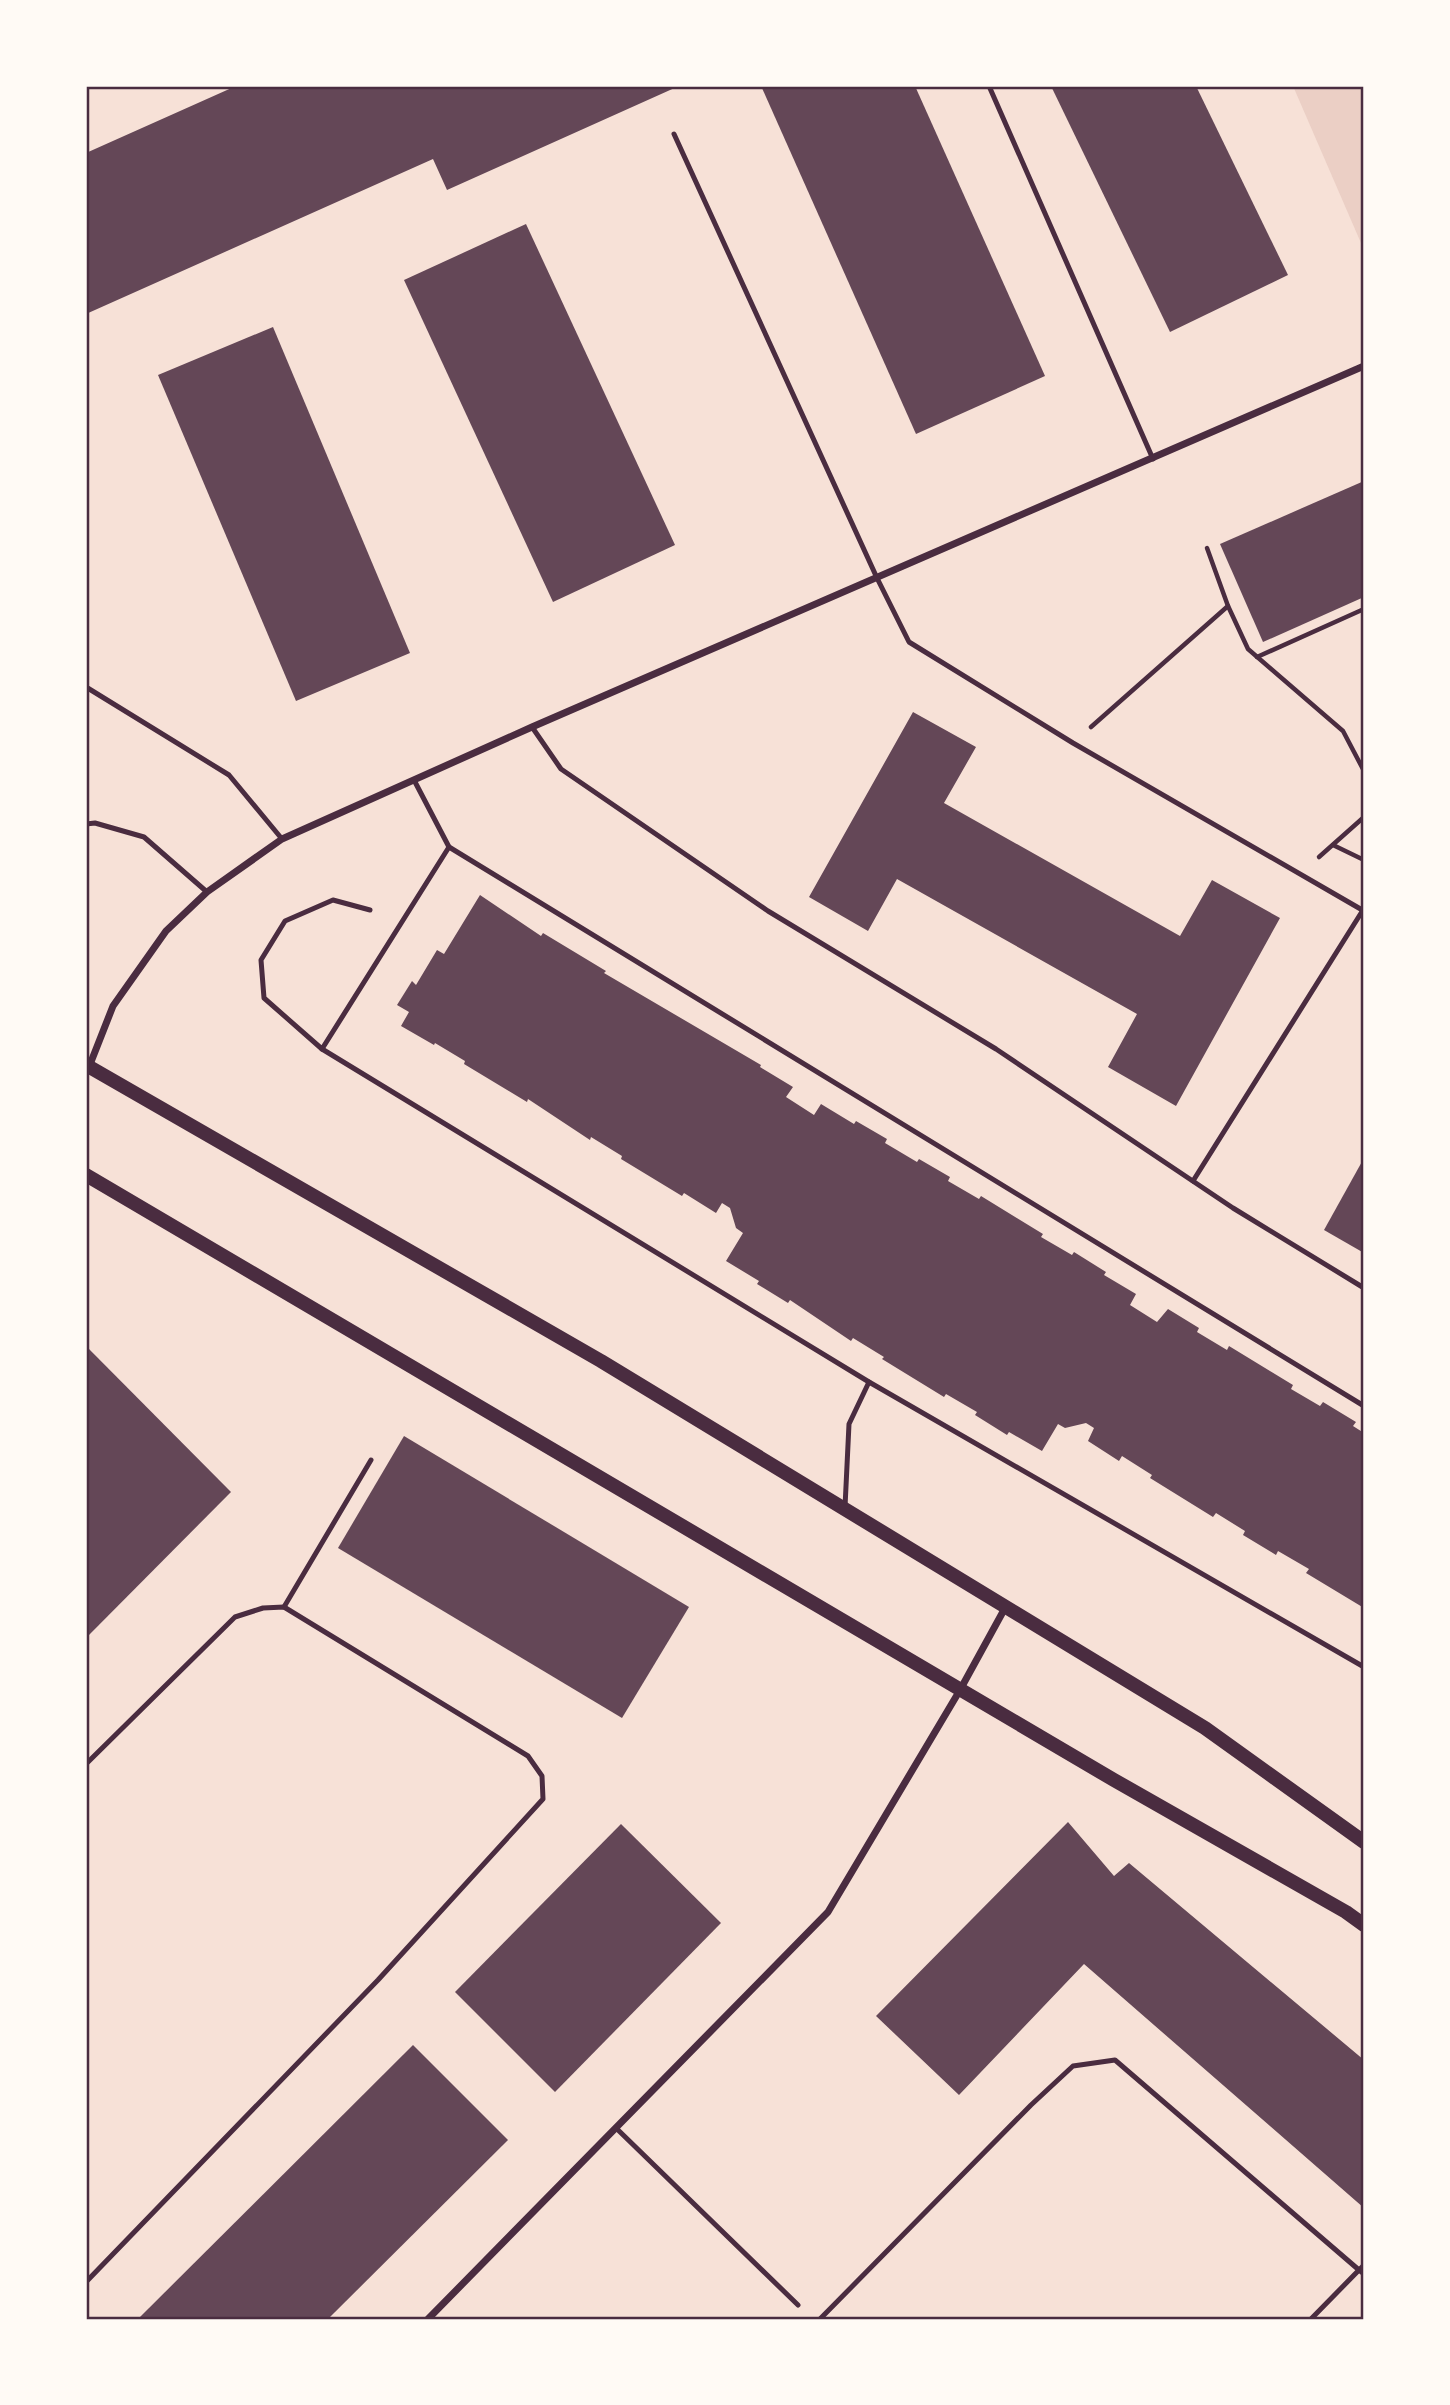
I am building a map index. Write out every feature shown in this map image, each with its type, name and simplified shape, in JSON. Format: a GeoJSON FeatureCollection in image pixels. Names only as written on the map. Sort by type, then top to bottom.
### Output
{"type":"FeatureCollection","features":[{"type":"Feature","properties":{"kind":"main road"},"geometry":{"type":"LineString","coordinates":[[87,1068],[601,1361],[1205,1728],[1364,1842]]}},
{"type":"Feature","properties":{"kind":"main road"},"geometry":{"type":"LineString","coordinates":[[86,1175],[960,1690],[1346,1912],[1364,1925]]}},
{"type":"Feature","properties":{"kind":"street"},"geometry":{"type":"LineString","coordinates":[[87,1068],[113,1006],[166,931],[207,892],[282,839],[532,727],[1364,366]]}},
{"type":"Feature","properties":{"kind":"street"},"geometry":{"type":"LineString","coordinates":[[428,2319],[828,1912],[960,1690],[1005,1608]]}},
{"type":"Feature","properties":{"kind":"lane"},"geometry":{"type":"LineString","coordinates":[[989,86],[1153,459]]}},
{"type":"Feature","properties":{"kind":"lane"},"geometry":{"type":"LineString","coordinates":[[674,134],[877,578],[909,642],[1073,743],[1363,910],[1193,1181]]}},
{"type":"Feature","properties":{"kind":"lane"},"geometry":{"type":"LineString","coordinates":[[86,687],[229,775],[282,839]]}},
{"type":"Feature","properties":{"kind":"lane"},"geometry":{"type":"LineString","coordinates":[[532,727],[561,769],[768,911],[996,1049],[1193,1181],[1364,1288]]}},
{"type":"Feature","properties":{"kind":"lane"},"geometry":{"type":"LineString","coordinates":[[414,780],[449,847],[1364,1406]]}},
{"type":"Feature","properties":{"kind":"lane"},"geometry":{"type":"LineString","coordinates":[[86,824],[94,823],[144,837],[207,892]]}},
{"type":"Feature","properties":{"kind":"lane"},"geometry":{"type":"LineString","coordinates":[[322,1049],[449,847]]}},
{"type":"Feature","properties":{"kind":"lane"},"geometry":{"type":"LineString","coordinates":[[370,909],[333,900],[285,921],[261,960],[264,998],[322,1049],[869,1382],[1364,1667]]}},
{"type":"Feature","properties":{"kind":"lane"},"geometry":{"type":"LineString","coordinates":[[845,1510],[849,1424],[869,1382]]}},
{"type":"Feature","properties":{"kind":"lane"},"geometry":{"type":"LineString","coordinates":[[284,1607],[371,1460]]}},
{"type":"Feature","properties":{"kind":"lane"},"geometry":{"type":"LineString","coordinates":[[86,1764],[235,1617],[263,1608],[284,1607],[528,1756],[542,1776],[543,1799],[378,1980],[86,2282]]}},
{"type":"Feature","properties":{"kind":"lane"},"geometry":{"type":"LineString","coordinates":[[820,2319],[1031,2105],[1073,2066],[1115,2060],[1363,2270],[1311,2319]]}},
{"type":"Feature","properties":{"kind":"lane"},"geometry":{"type":"LineString","coordinates":[[616,2128],[798,2305]]}},
{"type":"Feature","properties":{"kind":"path"},"geometry":{"type":"LineString","coordinates":[[1207,548],[1228,606],[1248,649],[1343,730],[1364,771]]}},
{"type":"Feature","properties":{"kind":"path"},"geometry":{"type":"LineString","coordinates":[[1073,743],[1228,606]]}},
{"type":"Feature","properties":{"kind":"path"},"geometry":{"type":"LineString","coordinates":[[1257,657],[1364,609]]}},
{"type":"Feature","properties":{"kind":"path"},"geometry":{"type":"LineString","coordinates":[[1300,874],[1364,817]]}},
{"type":"Feature","properties":{"kind":"path"},"geometry":{"type":"LineString","coordinates":[[1333,845],[1364,860]]}},
{"type":"Feature","properties":{"kind":"shaded area"},"geometry":{"type":"Polygon","coordinates":[[[1293,86],[1364,86],[1364,250],[1293,86]]]}},
{"type":"Feature","properties":{"kind":"building"},"geometry":{"type":"Polygon","coordinates":[[[236,86],[679,86],[447,190],[433,159],[86,314],[86,153],[236,86]]]}},
{"type":"Feature","properties":{"kind":"building"},"geometry":{"type":"Polygon","coordinates":[[[915,86],[1045,376],[916,434],[762,88],[915,86]]]}},
{"type":"Feature","properties":{"kind":"building"},"geometry":{"type":"Polygon","coordinates":[[[1051,86],[1196,86],[1288,275],[1170,332],[1051,86]]]}},
{"type":"Feature","properties":{"kind":"building"},"geometry":{"type":"Polygon","coordinates":[[[526,224],[675,545],[553,602],[404,280],[526,224]]]}},
{"type":"Feature","properties":{"kind":"building"},"geometry":{"type":"Polygon","coordinates":[[[273,327],[410,653],[296,701],[158,375],[273,327]]]}},
{"type":"Feature","properties":{"kind":"building"},"geometry":{"type":"Polygon","coordinates":[[[1364,481],[1364,597],[1263,642],[1220,544],[1364,481]]]}},
{"type":"Feature","properties":{"kind":"building"},"geometry":{"type":"Polygon","coordinates":[[[913,712],[976,747],[944,803],[1180,936],[1212,880],[1280,918],[1176,1106],[1108,1067],[1137,1014],[897,879],[868,931],[809,897],[913,712]]]}},
{"type":"Feature","properties":{"kind":"building"},"geometry":{"type":"Polygon","coordinates":[[[480,895],[541,936],[543,933],[606,971],[604,973],[761,1065],[760,1067],[793,1087],[786,1097],[814,1115],[821,1104],[854,1124],[856,1121],[887,1139],[885,1143],[950,1177],[948,1181],[979,1199],[981,1196],[1043,1234],[1041,1237],[1072,1255],[1074,1252],[1106,1272],[1104,1275],[1136,1294],[1130,1305],[1157,1322],[1168,1309],[1199,1328],[1197,1332],[1227,1350],[1229,1346],[1293,1385],[1291,1389],[1320,1406],[1323,1402],[1356,1422],[1353,1426],[1364,1433],[1364,1608],[1306,1573],[1309,1569],[1278,1551],[1276,1555],[1243,1535],[1245,1531],[1216,1513],[1213,1517],[1150,1478],[1152,1475],[1122,1456],[1119,1461],[1088,1441],[1094,1428],[1086,1423],[1065,1428],[1058,1424],[1042,1451],[1009,1432],[1007,1435],[975,1415],[977,1412],[946,1394],[944,1397],[853,1338],[851,1341],[790,1300],[788,1303],[726,1261],[743,1233],[736,1228],[730,1208],[722,1203],[716,1213],[684,1193],[682,1196],[621,1159],[622,1156],[591,1137],[590,1140],[528,1099],[527,1102],[464,1064],[465,1061],[401,1026],[409,1012],[397,1005],[412,981],[416,985],[437,950],[444,954],[480,895]]]}},
{"type":"Feature","properties":{"kind":"building"},"geometry":{"type":"Polygon","coordinates":[[[1364,1158],[1364,1253],[1324,1230],[1364,1158]]]}},
{"type":"Feature","properties":{"kind":"building"},"geometry":{"type":"Polygon","coordinates":[[[86,1346],[231,1492],[86,1638],[86,1346]]]}},
{"type":"Feature","properties":{"kind":"building"},"geometry":{"type":"Polygon","coordinates":[[[404,1436],[689,1607],[622,1718],[338,1548],[404,1436]]]}},
{"type":"Feature","properties":{"kind":"building"},"geometry":{"type":"Polygon","coordinates":[[[1068,1822],[1114,1876],[1129,1863],[1364,2060],[1364,2208],[1084,1964],[959,2095],[876,2016],[1068,1822]]]}},
{"type":"Feature","properties":{"kind":"building"},"geometry":{"type":"Polygon","coordinates":[[[621,1824],[721,1923],[555,2092],[455,1992],[621,1824]]]}},
{"type":"Feature","properties":{"kind":"building"},"geometry":{"type":"Polygon","coordinates":[[[413,2045],[508,2140],[328,2319],[138,2319],[413,2045]]]}}]}
